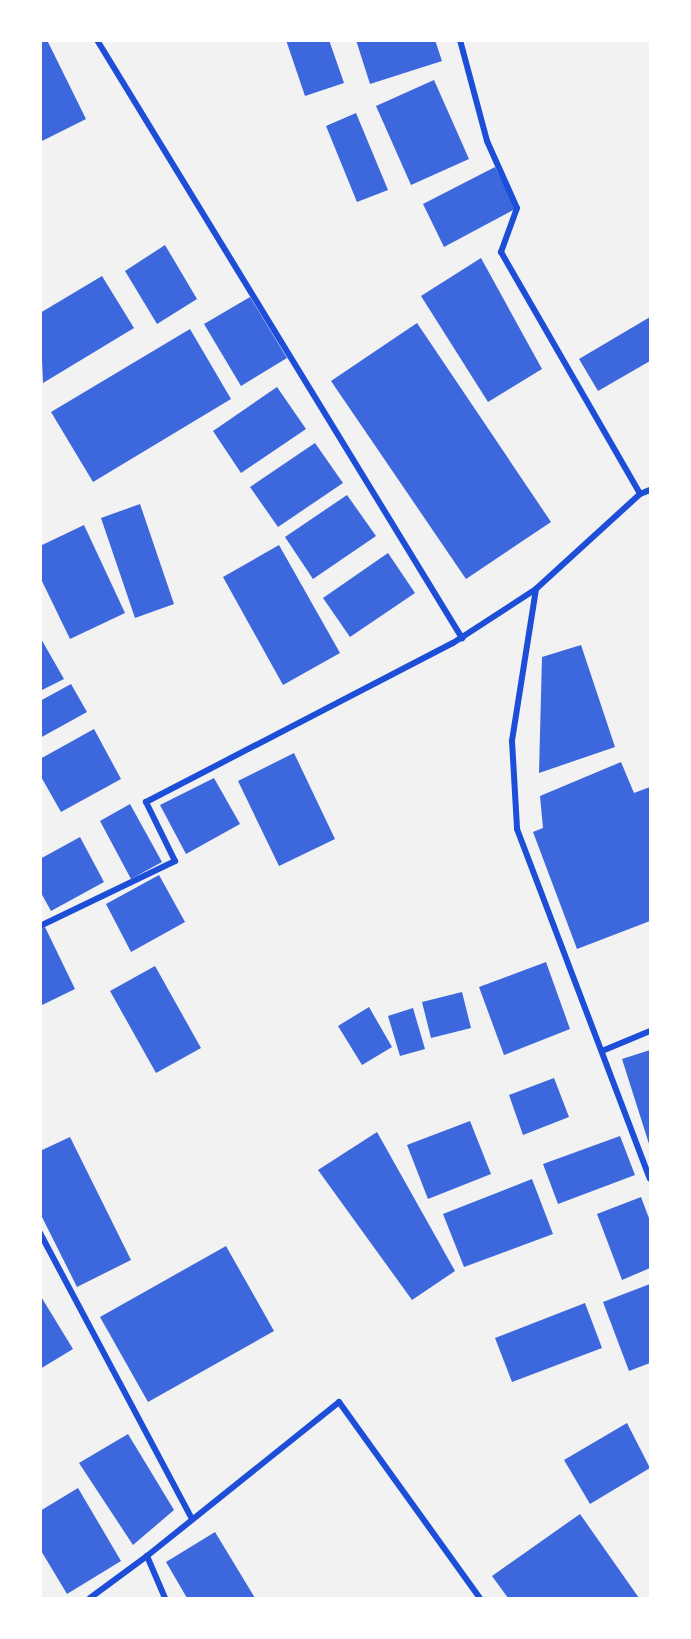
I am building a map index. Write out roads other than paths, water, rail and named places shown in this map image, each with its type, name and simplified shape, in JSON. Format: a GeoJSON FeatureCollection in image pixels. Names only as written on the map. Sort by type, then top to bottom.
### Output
{"type":"FeatureCollection","features":[{"type":"Feature","properties":{"kind":"street"},"geometry":{"type":"LineString","coordinates":[[98,40],[462,638]]}},
{"type":"Feature","properties":{"kind":"street"},"geometry":{"type":"LineString","coordinates":[[460,40],[487,141],[517,208],[501,252],[640,494]]}},
{"type":"Feature","properties":{"kind":"street"},"geometry":{"type":"LineString","coordinates":[[40,926],[174,861],[146,802],[462,638],[536,589],[640,494],[651,490]]}},
{"type":"Feature","properties":{"kind":"street"},"geometry":{"type":"LineString","coordinates":[[536,589],[512,741],[517,829],[651,1179]]}},
{"type":"Feature","properties":{"kind":"street"},"geometry":{"type":"LineString","coordinates":[[602,1051],[651,1031]]}},
{"type":"Feature","properties":{"kind":"street"},"geometry":{"type":"LineString","coordinates":[[40,1233],[191,1517]]}},
{"type":"Feature","properties":{"kind":"street"},"geometry":{"type":"LineString","coordinates":[[90,1599],[339,1402],[480,1599]]}},
{"type":"Feature","properties":{"kind":"street"},"geometry":{"type":"LineString","coordinates":[[147,1556],[165,1599]]}}]}
